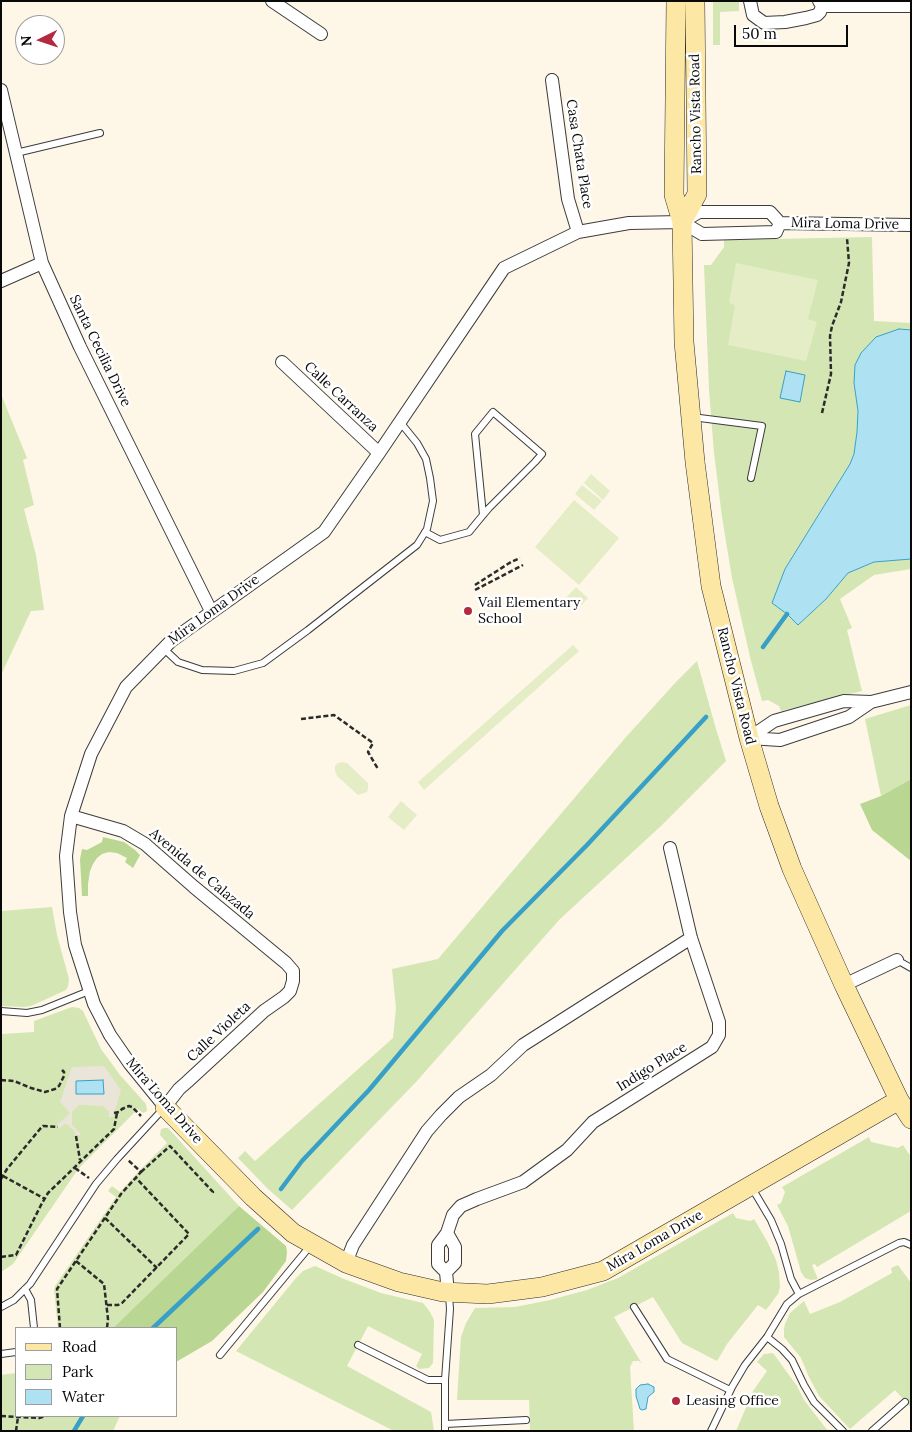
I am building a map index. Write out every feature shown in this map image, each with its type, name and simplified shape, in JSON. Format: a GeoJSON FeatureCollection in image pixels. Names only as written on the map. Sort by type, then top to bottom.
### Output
{"type":"FeatureCollection","features":[{"type":"Feature","properties":{"kind":"main road","name":"Rancho Vista Road"},"geometry":{"type":"LineString","coordinates":[[676,1],[674,195],[682,222],[684,342],[695,462],[711,586],[748,738],[769,806],[792,869],[844,986],[899,1100],[911,1119]]}},
{"type":"Feature","properties":{"kind":"main road","name":"Rancho Vista Road"},"geometry":{"type":"LineString","coordinates":[[682,222],[697,194],[695,1]]}},
{"type":"Feature","properties":{"kind":"main road","name":"Mira Loma Drive"},"geometry":{"type":"LineString","coordinates":[[165,1107],[253,1197],[294,1233],[312,1244],[346,1263],[399,1282],[448,1293],[488,1294],[542,1287],[603,1271],[899,1100]]}},
{"type":"Feature","properties":{"kind":"street"},"geometry":{"type":"LineString","coordinates":[[272,1],[321,34]]}},
{"type":"Feature","properties":{"kind":"street"},"geometry":{"type":"LineString","coordinates":[[750,1],[753,15],[764,23],[786,22],[806,18],[820,12],[820,4],[911,6]]}},
{"type":"Feature","properties":{"kind":"street","name":"Casa Chata Place"},"geometry":{"type":"LineString","coordinates":[[552,80],[568,199],[578,232]]}},
{"type":"Feature","properties":{"kind":"street","name":"Santa Cecilia Drive"},"geometry":{"type":"LineString","coordinates":[[1,90],[6,130],[16,153],[42,263],[80,347],[212,611]]}},
{"type":"Feature","properties":{"kind":"street","name":"Mira Loma Drive"},"geometry":{"type":"LineString","coordinates":[[165,1107],[130,1064],[115,1042],[94,1004],[75,945],[70,912],[66,856],[71,816],[80,782],[91,754],[126,687],[171,641],[324,532],[504,268],[578,232],[629,223],[682,222],[699,212],[770,212],[780,223],[911,225]]}},
{"type":"Feature","properties":{"kind":"street","name":"Mira Loma Drive"},"geometry":{"type":"LineString","coordinates":[[682,222],[702,234],[776,232],[780,223]]}},
{"type":"Feature","properties":{"kind":"street"},"geometry":{"type":"LineString","coordinates":[[1,281],[42,263]]}},
{"type":"Feature","properties":{"kind":"street","name":"Calle Carranza"},"geometry":{"type":"LineString","coordinates":[[282,362],[379,453]]}},
{"type":"Feature","properties":{"kind":"street"},"geometry":{"type":"LineString","coordinates":[[748,738],[774,721],[844,701],[871,702],[911,692]]}},
{"type":"Feature","properties":{"kind":"street"},"geometry":{"type":"LineString","coordinates":[[748,738],[780,740],[849,717],[871,702]]}},
{"type":"Feature","properties":{"kind":"street","name":"Avenida de Calazada"},"geometry":{"type":"LineString","coordinates":[[71,816],[123,831],[145,844],[286,963],[293,971],[293,981]]}},
{"type":"Feature","properties":{"kind":"street","name":"Indigo Place"},"geometry":{"type":"LineString","coordinates":[[448,1293],[446,1272],[438,1264],[438,1245],[447,1233],[453,1215],[461,1206],[523,1182],[567,1150],[593,1122],[712,1047],[719,1035],[719,1022],[691,938],[670,848]]}},
{"type":"Feature","properties":{"kind":"street"},"geometry":{"type":"LineString","coordinates":[[346,1263],[352,1245],[416,1148],[427,1132],[459,1097],[491,1076],[523,1045],[691,938]]}},
{"type":"Feature","properties":{"kind":"street"},"geometry":{"type":"LineString","coordinates":[[844,986],[897,960]]}},
{"type":"Feature","properties":{"kind":"street","name":"Calle Violeta"},"geometry":{"type":"LineString","coordinates":[[165,1107],[179,1089],[264,1011],[284,997],[290,990],[293,981]]}},
{"type":"Feature","properties":{"kind":"street","name":"Indigo Place"},"geometry":{"type":"LineString","coordinates":[[446,1272],[456,1263],[455,1247],[447,1233]]}},
{"type":"Feature","properties":{"kind":"lane"},"geometry":{"type":"LineString","coordinates":[[16,153],[100,133]]}},
{"type":"Feature","properties":{"kind":"lane"},"geometry":{"type":"LineString","coordinates":[[425,532],[440,540],[469,532],[542,454],[493,412],[475,434],[483,515]]}},
{"type":"Feature","properties":{"kind":"lane"},"geometry":{"type":"LineString","coordinates":[[691,417],[762,426],[751,478]]}},
{"type":"Feature","properties":{"kind":"lane"},"geometry":{"type":"LineString","coordinates":[[164,648],[178,662],[202,670],[234,671],[263,663],[417,545],[427,529],[432,501],[430,478],[426,459],[417,443],[400,422]]}},
{"type":"Feature","properties":{"kind":"lane"},"geometry":{"type":"LineString","coordinates":[[897,960],[911,968]]}},
{"type":"Feature","properties":{"kind":"lane"},"geometry":{"type":"LineString","coordinates":[[1,1011],[27,1013],[42,1010],[89,991]]}},
{"type":"Feature","properties":{"kind":"lane"},"geometry":{"type":"LineString","coordinates":[[1,1307],[14,1300],[30,1284],[96,1184],[165,1107]]}},
{"type":"Feature","properties":{"kind":"lane"},"geometry":{"type":"LineString","coordinates":[[751,1186],[771,1220],[781,1244],[791,1279],[799,1294]]}},
{"type":"Feature","properties":{"kind":"lane"},"geometry":{"type":"LineString","coordinates":[[711,1431],[730,1390],[745,1365],[767,1337],[787,1304],[799,1294],[899,1243],[904,1242],[911,1245]]}},
{"type":"Feature","properties":{"kind":"lane"},"geometry":{"type":"LineString","coordinates":[[220,1355],[312,1244]]}},
{"type":"Feature","properties":{"kind":"lane"},"geometry":{"type":"LineString","coordinates":[[25,1289],[31,1300],[34,1327]]}},
{"type":"Feature","properties":{"kind":"lane"},"geometry":{"type":"LineString","coordinates":[[448,1293],[450,1309],[445,1380],[445,1428],[526,1420]]}},
{"type":"Feature","properties":{"kind":"lane"},"geometry":{"type":"LineString","coordinates":[[634,1307],[667,1359],[730,1390]]}},
{"type":"Feature","properties":{"kind":"lane"},"geometry":{"type":"LineString","coordinates":[[767,1337],[778,1345],[792,1360],[814,1402],[843,1431]]}},
{"type":"Feature","properties":{"kind":"lane"},"geometry":{"type":"LineString","coordinates":[[358,1345],[428,1380],[445,1380]]}},
{"type":"Feature","properties":{"kind":"lane"},"geometry":{"type":"LineString","coordinates":[[1,1354],[15,1352]]}},
{"type":"Feature","properties":{"kind":"lane"},"geometry":{"type":"LineString","coordinates":[[872,1431],[905,1402]]}},
{"type":"Feature","properties":{"kind":"path"},"geometry":{"type":"LineString","coordinates":[[822,413],[831,374],[830,336],[842,302],[849,263],[847,238]]}},
{"type":"Feature","properties":{"kind":"path"},"geometry":{"type":"LineString","coordinates":[[475,585],[520,558]]}},
{"type":"Feature","properties":{"kind":"path"},"geometry":{"type":"LineString","coordinates":[[475,590],[523,565]]}},
{"type":"Feature","properties":{"kind":"path"},"geometry":{"type":"LineString","coordinates":[[301,719],[334,715],[373,743],[368,752],[378,769]]}},
{"type":"Feature","properties":{"kind":"path"},"geometry":{"type":"LineString","coordinates":[[1,1080],[14,1081],[45,1092],[60,1086],[64,1076],[62,1070]]}},
{"type":"Feature","properties":{"kind":"path"},"geometry":{"type":"LineString","coordinates":[[1,1257],[16,1255],[48,1193],[114,1129],[115,1113],[126,1107],[132,1107],[150,1125]]}},
{"type":"Feature","properties":{"kind":"path"},"geometry":{"type":"LineString","coordinates":[[45,1199],[2,1178],[7,1169],[43,1126],[58,1127]]}},
{"type":"Feature","properties":{"kind":"path"},"geometry":{"type":"LineString","coordinates":[[76,1136],[81,1160]]}},
{"type":"Feature","properties":{"kind":"path"},"geometry":{"type":"LineString","coordinates":[[60,1327],[57,1289],[122,1194],[141,1172],[170,1146],[213,1192],[211,1194]]}},
{"type":"Feature","properties":{"kind":"path"},"geometry":{"type":"LineString","coordinates":[[121,1154],[141,1172]]}},
{"type":"Feature","properties":{"kind":"path"},"geometry":{"type":"LineString","coordinates":[[75,1168],[96,1184]]}},
{"type":"Feature","properties":{"kind":"path"},"geometry":{"type":"LineString","coordinates":[[107,1305],[122,1303],[189,1234],[136,1178]]}},
{"type":"Feature","properties":{"kind":"path"},"geometry":{"type":"LineString","coordinates":[[105,1218],[157,1268]]}},
{"type":"Feature","properties":{"kind":"path"},"geometry":{"type":"LineString","coordinates":[[76,1261],[104,1284],[107,1327]]}},
{"type":"Feature","properties":{"kind":"path"},"geometry":{"type":"LineString","coordinates":[[1,1416],[15,1417]]}},
{"type":"Feature","properties":{"kind":"path"},"geometry":{"type":"LineString","coordinates":[[16,1431],[18,1417],[42,1417]]}},
{"type":"Feature","properties":{"kind":"green space"},"geometry":{"type":"Polygon","coordinates":[[[713,1],[739,1],[739,11],[720,12],[720,45],[713,45],[713,1]]]}},
{"type":"Feature","properties":{"kind":"green space"},"geometry":{"type":"Polygon","coordinates":[[[872,237],[874,321],[911,323],[911,330],[899,329],[854,383],[858,411],[857,432],[854,453],[850,464],[785,569],[772,603],[798,625],[826,599],[848,573],[874,562],[911,559],[911,569],[874,575],[840,599],[852,628],[847,630],[862,691],[781,711],[779,706],[768,700],[762,701],[732,578],[714,453],[709,390],[704,265],[711,265],[724,247],[724,240],[872,237]]]}},
{"type":"Feature","properties":{"kind":"green space"},"geometry":{"type":"Polygon","coordinates":[[[736,263],[818,280],[808,319],[817,322],[806,361],[728,345],[735,305],[729,303],[736,263]]]}},
{"type":"Feature","properties":{"kind":"green space"},"geometry":{"type":"Polygon","coordinates":[[[1,394],[27,458],[23,460],[34,505],[24,509],[36,555],[44,610],[31,611],[1,675],[1,394]]]}},
{"type":"Feature","properties":{"kind":"green space"},"geometry":{"type":"Polygon","coordinates":[[[591,474],[610,491],[603,500],[584,483],[591,474]]]}},
{"type":"Feature","properties":{"kind":"green space"},"geometry":{"type":"Polygon","coordinates":[[[582,485],[602,501],[594,510],[575,494],[582,485]]]}},
{"type":"Feature","properties":{"kind":"green space"},"geometry":{"type":"Polygon","coordinates":[[[574,500],[619,538],[579,585],[535,547],[574,500]]]}},
{"type":"Feature","properties":{"kind":"green space"},"geometry":{"type":"Polygon","coordinates":[[[576,587],[588,598],[577,610],[565,599],[576,587]]]}},
{"type":"Feature","properties":{"kind":"green space"},"geometry":{"type":"Polygon","coordinates":[[[573,645],[579,651],[424,790],[418,782],[573,645]]]}},
{"type":"Feature","properties":{"kind":"green space"},"geometry":{"type":"Polygon","coordinates":[[[697,661],[726,761],[662,825],[560,919],[416,1082],[292,1210],[238,1158],[245,1151],[255,1161],[393,1038],[396,1008],[392,969],[438,959],[626,737],[697,661]]]}},
{"type":"Feature","properties":{"kind":"green space"},"geometry":{"type":"Polygon","coordinates":[[[911,705],[911,779],[881,796],[865,719],[911,705]]]}},
{"type":"Feature","properties":{"kind":"green space"},"geometry":{"type":"Polygon","coordinates":[[[342,762],[347,763],[368,783],[367,792],[358,795],[337,776],[335,766],[342,762]]]}},
{"type":"Feature","properties":{"kind":"green space"},"geometry":{"type":"Polygon","coordinates":[[[911,779],[911,861],[872,830],[860,804],[881,796],[911,779]]]}},
{"type":"Feature","properties":{"kind":"green space"},"geometry":{"type":"Polygon","coordinates":[[[401,801],[417,815],[404,830],[388,817],[401,801]]]}},
{"type":"Feature","properties":{"kind":"green space"},"geometry":{"type":"Polygon","coordinates":[[[103,837],[124,842],[140,855],[133,868],[125,862],[127,858],[117,853],[109,852],[102,854],[97,858],[90,871],[88,896],[82,896],[80,859],[82,849],[87,850],[102,842],[103,837]]]}},
{"type":"Feature","properties":{"kind":"green space"},"geometry":{"type":"Polygon","coordinates":[[[52,907],[57,935],[69,979],[66,990],[31,1006],[2,1006],[1,911],[52,907]]]}},
{"type":"Feature","properties":{"kind":"green space"},"geometry":{"type":"Polygon","coordinates":[[[72,1007],[83,1011],[101,1049],[120,1075],[146,1104],[147,1111],[143,1113],[138,1109],[82,1165],[13,1264],[1,1272],[1,1034],[34,1032],[34,1021],[72,1007]]]}},
{"type":"Feature","properties":{"kind":"green space"},"geometry":{"type":"Polygon","coordinates":[[[168,1128],[239,1206],[114,1327],[58,1327],[55,1286],[116,1197],[108,1191],[112,1186],[120,1192],[167,1143],[160,1135],[161,1129],[168,1128]]]}},
{"type":"Feature","properties":{"kind":"green space"},"geometry":{"type":"Polygon","coordinates":[[[869,1137],[871,1142],[898,1148],[903,1145],[911,1157],[911,1211],[817,1267],[815,1264],[812,1265],[818,1279],[811,1280],[805,1278],[801,1272],[788,1226],[777,1205],[781,1203],[785,1192],[782,1187],[869,1137]]]}},
{"type":"Feature","properties":{"kind":"green space"},"geometry":{"type":"Polygon","coordinates":[[[239,1206],[286,1246],[286,1261],[263,1292],[212,1341],[178,1361],[178,1327],[114,1327],[239,1206]]]}},
{"type":"Feature","properties":{"kind":"green space"},"geometry":{"type":"Polygon","coordinates":[[[733,1213],[736,1218],[750,1221],[754,1219],[767,1241],[776,1260],[779,1272],[780,1287],[778,1294],[766,1310],[758,1305],[727,1344],[717,1361],[682,1343],[653,1297],[614,1317],[642,1364],[639,1361],[633,1361],[630,1367],[634,1431],[530,1431],[529,1400],[457,1400],[461,1337],[466,1323],[475,1308],[515,1307],[587,1290],[618,1278],[733,1213]]]}},
{"type":"Feature","properties":{"kind":"green space"},"geometry":{"type":"Polygon","coordinates":[[[898,1265],[911,1283],[911,1408],[895,1390],[850,1429],[819,1396],[801,1358],[784,1337],[785,1324],[790,1313],[804,1301],[810,1314],[840,1302],[892,1273],[891,1268],[898,1265]]]}},
{"type":"Feature","properties":{"kind":"green space"},"geometry":{"type":"Polygon","coordinates":[[[315,1266],[381,1293],[423,1303],[430,1312],[434,1320],[433,1363],[429,1368],[419,1369],[416,1366],[422,1354],[368,1326],[347,1366],[431,1412],[434,1431],[394,1431],[236,1351],[296,1278],[303,1271],[315,1266]]]}},
{"type":"Feature","properties":{"kind":"green space"},"geometry":{"type":"Polygon","coordinates":[[[773,1353],[797,1386],[804,1400],[828,1431],[736,1431],[753,1391],[767,1371],[757,1362],[764,1354],[773,1353]]]}},
{"type":"Feature","properties":{"kind":"green space"},"geometry":{"type":"Polygon","coordinates":[[[15,1373],[15,1417],[120,1417],[113,1431],[1,1431],[1,1375],[15,1373]]]}},
{"type":"Feature","properties":{"kind":"shaded area"},"geometry":{"type":"Polygon","coordinates":[[[104,1066],[121,1090],[113,1117],[109,1117],[109,1112],[103,1106],[79,1105],[72,1112],[72,1125],[80,1135],[75,1136],[75,1132],[67,1124],[59,1129],[57,1125],[70,1113],[60,1102],[72,1067],[104,1066]]]}},
{"type":"Feature","properties":{"kind":"water"},"geometry":{"type":"Polygon","coordinates":[[[899,329],[911,330],[911,559],[874,562],[848,573],[826,599],[798,625],[772,603],[785,569],[850,464],[854,454],[858,411],[854,383],[855,365],[861,353],[876,337],[899,329]]]}},
{"type":"Feature","properties":{"kind":"water"},"geometry":{"type":"Polygon","coordinates":[[[786,371],[805,375],[800,402],[780,398],[786,371]]]}},
{"type":"Feature","properties":{"kind":"water"},"geometry":{"type":"Polygon","coordinates":[[[103,1080],[104,1094],[76,1094],[76,1081],[103,1080]]]}},
{"type":"Feature","properties":{"kind":"water"},"geometry":{"type":"Polygon","coordinates":[[[648,1384],[654,1387],[654,1392],[648,1397],[646,1409],[642,1410],[636,1396],[636,1389],[640,1385],[648,1384]]]}},
{"type":"Feature","properties":{"kind":"waterway"},"geometry":{"type":"LineString","coordinates":[[763,647],[787,614]]}},
{"type":"Feature","properties":{"kind":"waterway"},"geometry":{"type":"LineString","coordinates":[[281,1189],[302,1161],[369,1090],[502,931],[587,845],[706,717]]}},
{"type":"Feature","properties":{"kind":"waterway"},"geometry":{"type":"LineString","coordinates":[[154,1327],[258,1229]]}},
{"type":"Feature","properties":{"kind":"waterway"},"geometry":{"type":"LineString","coordinates":[[74,1431],[82,1417]]}},
{"type":"Feature","properties":{"kind":"place","name":"Vail Elementary School"},"geometry":{"type":"Point","coordinates":[468,611]}},
{"type":"Feature","properties":{"kind":"place","name":"Leasing Office"},"geometry":{"type":"Point","coordinates":[676,1401]}}]}
